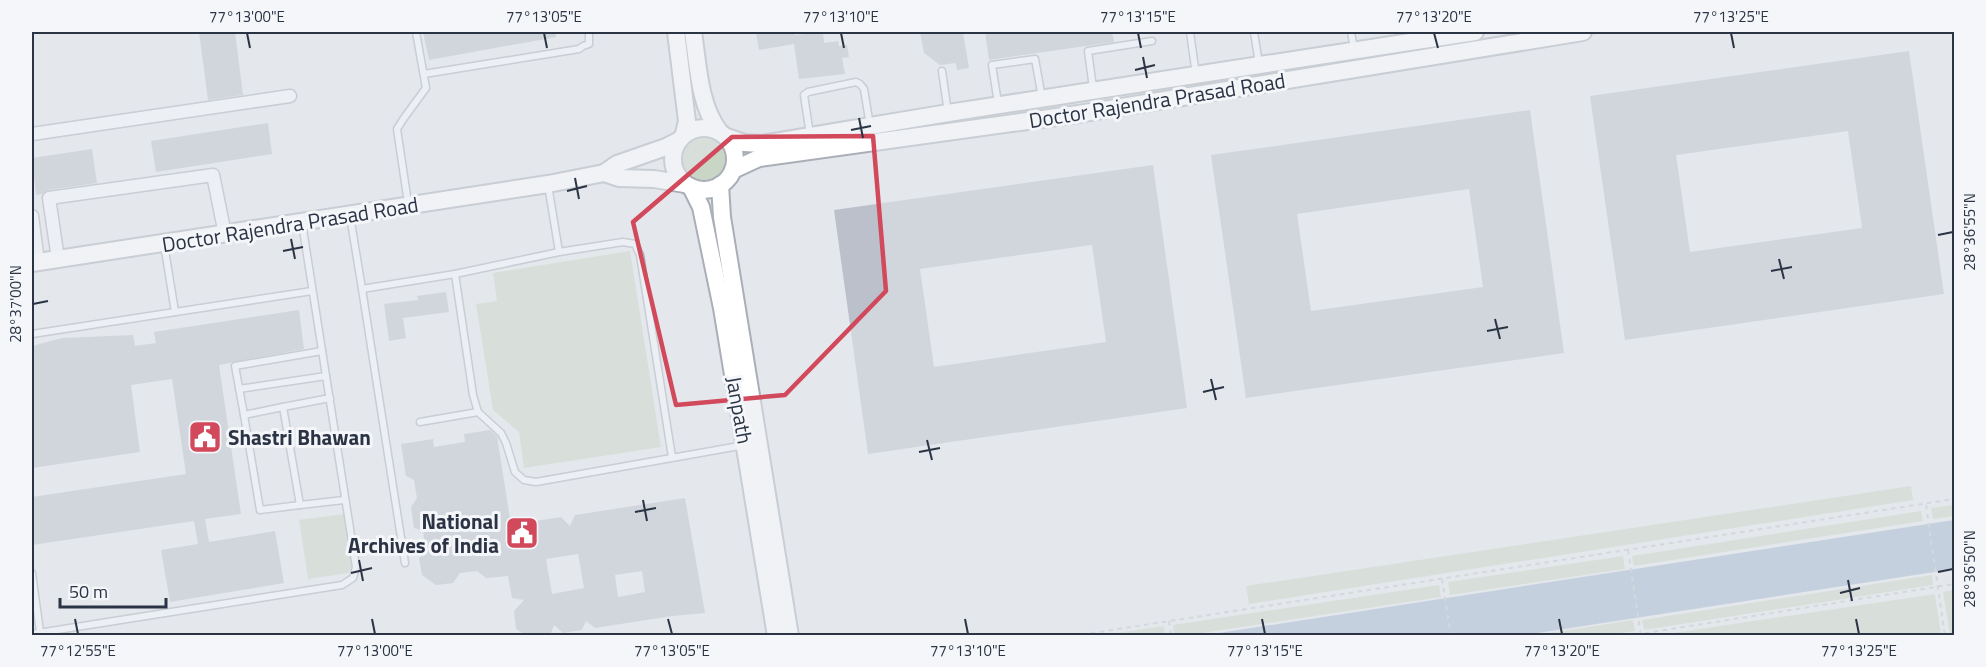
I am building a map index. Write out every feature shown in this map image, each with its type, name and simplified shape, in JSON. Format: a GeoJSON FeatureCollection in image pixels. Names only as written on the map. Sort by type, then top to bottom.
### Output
{"type":"FeatureCollection","features":[{"type":"Feature","properties":{"kind":"main road"},"geometry":{"type":"LineString","coordinates":[[676,32],[687,121],[672,159],[674,169],[688,186]]}},
{"type":"Feature","properties":{"kind":"main road"},"geometry":{"type":"LineString","coordinates":[[604,173],[620,178],[654,179],[706,190],[720,185],[730,176],[735,153],[715,125],[706,105],[693,32]]}},
{"type":"Feature","properties":{"kind":"main road","name":"Doctor Rajendra Prasad Road"},"geometry":{"type":"LineString","coordinates":[[723,134],[744,143],[762,144],[1259,66],[1443,34],[1475,32]]}},
{"type":"Feature","properties":{"kind":"main road","name":"Doctor Rajendra Prasad Road"},"geometry":{"type":"LineString","coordinates":[[733,170],[759,158],[1078,114],[1550,34],[1583,32]]}},
{"type":"Feature","properties":{"kind":"main road"},"geometry":{"type":"LineString","coordinates":[[604,173],[616,164],[666,147],[701,127],[723,134]]}},
{"type":"Feature","properties":{"kind":"main road","name":"Doctor Rajendra Prasad Road"},"geometry":{"type":"LineString","coordinates":[[35,263],[302,223],[604,173]]}},
{"type":"Feature","properties":{"kind":"main road","name":"Janpath"},"geometry":{"type":"LineString","coordinates":[[720,185],[722,217],[763,511],[776,636]]}},
{"type":"Feature","properties":{"kind":"main road","name":"Janpath"},"geometry":{"type":"LineString","coordinates":[[688,186],[701,207],[722,308],[746,445],[790,636]]}},
{"type":"Feature","properties":{"kind":"street"},"geometry":{"type":"LineString","coordinates":[[32,134],[290,96]]}},
{"type":"Feature","properties":{"kind":"street"},"geometry":{"type":"LineString","coordinates":[[58,259],[49,198],[213,175],[225,234]]}},
{"type":"Feature","properties":{"kind":"street"},"geometry":{"type":"LineString","coordinates":[[32,216],[35,263]]}},
{"type":"Feature","properties":{"kind":"lane"},"geometry":{"type":"LineString","coordinates":[[408,206],[397,129],[426,88],[416,32]]}},
{"type":"Feature","properties":{"kind":"lane"},"geometry":{"type":"LineString","coordinates":[[424,74],[579,49],[590,44],[589,32]]}},
{"type":"Feature","properties":{"kind":"lane"},"geometry":{"type":"LineString","coordinates":[[1190,32],[1196,76]]}},
{"type":"Feature","properties":{"kind":"lane"},"geometry":{"type":"LineString","coordinates":[[1254,32],[1259,66]]}},
{"type":"Feature","properties":{"kind":"lane"},"geometry":{"type":"LineString","coordinates":[[1351,32],[1354,50]]}},
{"type":"Feature","properties":{"kind":"lane"},"geometry":{"type":"LineString","coordinates":[[1094,92],[1088,51],[1152,41]]}},
{"type":"Feature","properties":{"kind":"lane"},"geometry":{"type":"LineString","coordinates":[[998,106],[992,65],[1035,59],[1043,99]]}},
{"type":"Feature","properties":{"kind":"lane"},"geometry":{"type":"LineString","coordinates":[[942,71],[948,113]]}},
{"type":"Feature","properties":{"kind":"lane"},"geometry":{"type":"LineString","coordinates":[[810,136],[804,95],[808,92],[856,82],[864,89],[870,126]]}},
{"type":"Feature","properties":{"kind":"lane"},"geometry":{"type":"LineString","coordinates":[[548,184],[559,252]]}},
{"type":"Feature","properties":{"kind":"lane"},"geometry":{"type":"LineString","coordinates":[[350,215],[405,563]]}},
{"type":"Feature","properties":{"kind":"lane"},"geometry":{"type":"LineString","coordinates":[[32,634],[342,585],[353,578],[356,567],[302,223]]}},
{"type":"Feature","properties":{"kind":"lane"},"geometry":{"type":"LineString","coordinates":[[362,289],[455,274],[559,252],[623,242],[635,244],[640,255],[672,457]]}},
{"type":"Feature","properties":{"kind":"lane"},"geometry":{"type":"LineString","coordinates":[[164,243],[175,312]]}},
{"type":"Feature","properties":{"kind":"lane"},"geometry":{"type":"LineString","coordinates":[[455,274],[473,395],[478,412],[501,433],[515,472],[524,480],[536,482],[746,445]]}},
{"type":"Feature","properties":{"kind":"lane"},"geometry":{"type":"LineString","coordinates":[[32,334],[312,291]]}},
{"type":"Feature","properties":{"kind":"lane"},"geometry":{"type":"LineString","coordinates":[[322,351],[235,366],[260,510],[344,500]]}},
{"type":"Feature","properties":{"kind":"lane"},"geometry":{"type":"LineString","coordinates":[[239,390],[326,376]]}},
{"type":"Feature","properties":{"kind":"lane"},"geometry":{"type":"LineString","coordinates":[[244,415],[330,398]]}},
{"type":"Feature","properties":{"kind":"lane"},"geometry":{"type":"LineString","coordinates":[[283,407],[300,505]]}},
{"type":"Feature","properties":{"kind":"lane"},"geometry":{"type":"LineString","coordinates":[[420,422],[478,412]]}},
{"type":"Feature","properties":{"kind":"lane"},"geometry":{"type":"LineString","coordinates":[[32,573],[33,595],[40,632]]}},
{"type":"Feature","properties":{"kind":"path"},"geometry":{"type":"LineString","coordinates":[[1073,636],[1954,499]]}},
{"type":"Feature","properties":{"kind":"path"},"geometry":{"type":"LineString","coordinates":[[1926,504],[1945,636]]}},
{"type":"Feature","properties":{"kind":"path"},"geometry":{"type":"LineString","coordinates":[[1628,550],[1640,634]]}},
{"type":"Feature","properties":{"kind":"path"},"geometry":{"type":"LineString","coordinates":[[1442,578],[1451,636]]}},
{"type":"Feature","properties":{"kind":"path"},"geometry":{"type":"LineString","coordinates":[[1627,636],[1954,584]]}},
{"type":"Feature","properties":{"kind":"path"},"geometry":{"type":"LineString","coordinates":[[1169,621],[1171,636]]}},
{"type":"Feature","properties":{"kind":"highlighted area"},"geometry":{"type":"Polygon","coordinates":[[[873,136],[886,291],[785,395],[676,405],[633,222],[732,137],[873,136]]]}},
{"type":"Feature","properties":{"kind":"green space"},"geometry":{"type":"Polygon","coordinates":[[[704,138],[712,139],[719,144],[724,151],[724,167],[719,174],[712,179],[704,180],[696,179],[689,174],[684,167],[683,159],[684,151],[689,144],[696,139],[704,138]]]}},
{"type":"Feature","properties":{"kind":"green space"},"geometry":{"type":"Polygon","coordinates":[[[630,251],[661,447],[524,468],[519,432],[493,410],[476,304],[497,301],[493,273],[630,251]]]}},
{"type":"Feature","properties":{"kind":"green space"},"geometry":{"type":"Polygon","coordinates":[[[1911,486],[1913,500],[1249,604],[1246,586],[1911,486]]]}},
{"type":"Feature","properties":{"kind":"green space"},"geometry":{"type":"Polygon","coordinates":[[[1954,505],[1954,516],[1933,519],[1931,508],[1954,505]]]}},
{"type":"Feature","properties":{"kind":"green space"},"geometry":{"type":"Polygon","coordinates":[[[1921,511],[1923,521],[1634,566],[1632,556],[1921,511]]]}},
{"type":"Feature","properties":{"kind":"green space"},"geometry":{"type":"Polygon","coordinates":[[[344,514],[352,566],[348,573],[308,579],[299,520],[344,514]]]}},
{"type":"Feature","properties":{"kind":"green space"},"geometry":{"type":"Polygon","coordinates":[[[1623,556],[1625,569],[1450,595],[1448,582],[1623,556]]]}},
{"type":"Feature","properties":{"kind":"green space"},"geometry":{"type":"Polygon","coordinates":[[[1932,575],[1933,585],[1644,630],[1642,620],[1932,575]]]}},
{"type":"Feature","properties":{"kind":"green space"},"geometry":{"type":"Polygon","coordinates":[[[1439,585],[1441,597],[1188,635],[1174,635],[1173,625],[1439,585]]]}},
{"type":"Feature","properties":{"kind":"green space"},"geometry":{"type":"Polygon","coordinates":[[[1954,590],[1954,635],[1950,635],[1943,592],[1954,590]]]}},
{"type":"Feature","properties":{"kind":"green space"},"geometry":{"type":"Polygon","coordinates":[[[1935,594],[1941,635],[1660,635],[1935,594]]]}},
{"type":"Feature","properties":{"kind":"green space"},"geometry":{"type":"Polygon","coordinates":[[[1633,620],[1635,631],[1608,635],[1536,635],[1633,620]]]}},
{"type":"Feature","properties":{"kind":"green space"},"geometry":{"type":"Polygon","coordinates":[[[1164,626],[1165,635],[1103,635],[1164,626]]]}},
{"type":"Feature","properties":{"kind":"water"},"geometry":{"type":"Polygon","coordinates":[[[1954,520],[1954,569],[1525,635],[1206,635],[1954,520]]]}},
{"type":"Feature","properties":{"kind":"building"},"geometry":{"type":"Polygon","coordinates":[[[199,32],[235,32],[243,95],[208,100],[199,32]]]}},
{"type":"Feature","properties":{"kind":"building"},"geometry":{"type":"Polygon","coordinates":[[[423,32],[555,32],[556,37],[429,60],[423,32]]]}},
{"type":"Feature","properties":{"kind":"building"},"geometry":{"type":"Polygon","coordinates":[[[794,32],[795,35],[823,32],[824,43],[838,41],[839,46],[847,45],[849,57],[842,58],[845,74],[799,79],[794,44],[759,50],[756,33],[794,32]]]}},
{"type":"Feature","properties":{"kind":"building"},"geometry":{"type":"Polygon","coordinates":[[[920,32],[963,32],[969,68],[957,70],[956,63],[940,65],[924,53],[920,32]]]}},
{"type":"Feature","properties":{"kind":"building"},"geometry":{"type":"Polygon","coordinates":[[[985,32],[1112,32],[1114,42],[989,60],[985,32]]]}},
{"type":"Feature","properties":{"kind":"building"},"geometry":{"type":"Polygon","coordinates":[[[1909,51],[1944,294],[1625,340],[1590,96],[1909,51]],[[1848,131],[1676,155],[1690,252],[1862,228],[1848,131]]]}},
{"type":"Feature","properties":{"kind":"building"},"geometry":{"type":"Polygon","coordinates":[[[1530,110],[1564,353],[1246,398],[1211,155],[1530,110]],[[1469,189],[1297,214],[1311,311],[1483,287],[1469,189]]]}},
{"type":"Feature","properties":{"kind":"building"},"geometry":{"type":"Polygon","coordinates":[[[268,123],[272,154],[156,172],[151,141],[268,123]]]}},
{"type":"Feature","properties":{"kind":"building"},"geometry":{"type":"Polygon","coordinates":[[[92,149],[97,183],[48,190],[36,195],[32,158],[92,149]]]}},
{"type":"Feature","properties":{"kind":"building"},"geometry":{"type":"Polygon","coordinates":[[[1153,165],[1187,408],[868,454],[834,210],[1153,165]],[[1092,245],[920,269],[934,367],[1106,342],[1092,245]]]}},
{"type":"Feature","properties":{"kind":"building"},"geometry":{"type":"Polygon","coordinates":[[[446,292],[449,312],[403,318],[406,338],[389,341],[384,304],[418,300],[417,296],[446,292]]]}},
{"type":"Feature","properties":{"kind":"building","name":"Shastri Bhawan"},"geometry":{"type":"Polygon","coordinates":[[[299,310],[304,349],[219,365],[241,514],[205,519],[209,542],[275,531],[284,583],[170,602],[161,550],[198,544],[194,521],[32,545],[32,497],[186,474],[172,379],[131,385],[140,452],[32,468],[32,346],[62,338],[133,335],[135,346],[156,343],[154,332],[299,310]]]}},
{"type":"Feature","properties":{"kind":"building","name":"National Archives of India"},"geometry":{"type":"Polygon","coordinates":[[[490,430],[497,436],[511,525],[561,517],[570,526],[575,515],[685,498],[705,613],[595,628],[586,621],[582,630],[563,633],[554,625],[550,636],[527,636],[516,629],[514,611],[524,600],[512,598],[508,576],[486,578],[477,571],[460,573],[453,583],[436,585],[422,575],[419,558],[426,550],[423,531],[414,528],[411,507],[417,498],[414,480],[406,476],[401,444],[433,439],[434,447],[465,442],[464,434],[490,430]],[[578,554],[546,559],[552,594],[584,588],[578,554]],[[642,571],[615,575],[618,597],[645,592],[642,571]]]}},
{"type":"Feature","properties":{"kind":"place","name":"Shastri Bhawan"},"geometry":{"type":"Point","coordinates":[205,437]}},
{"type":"Feature","properties":{"kind":"place","name":"National Archives of India"},"geometry":{"type":"Point","coordinates":[522,533]}}]}
